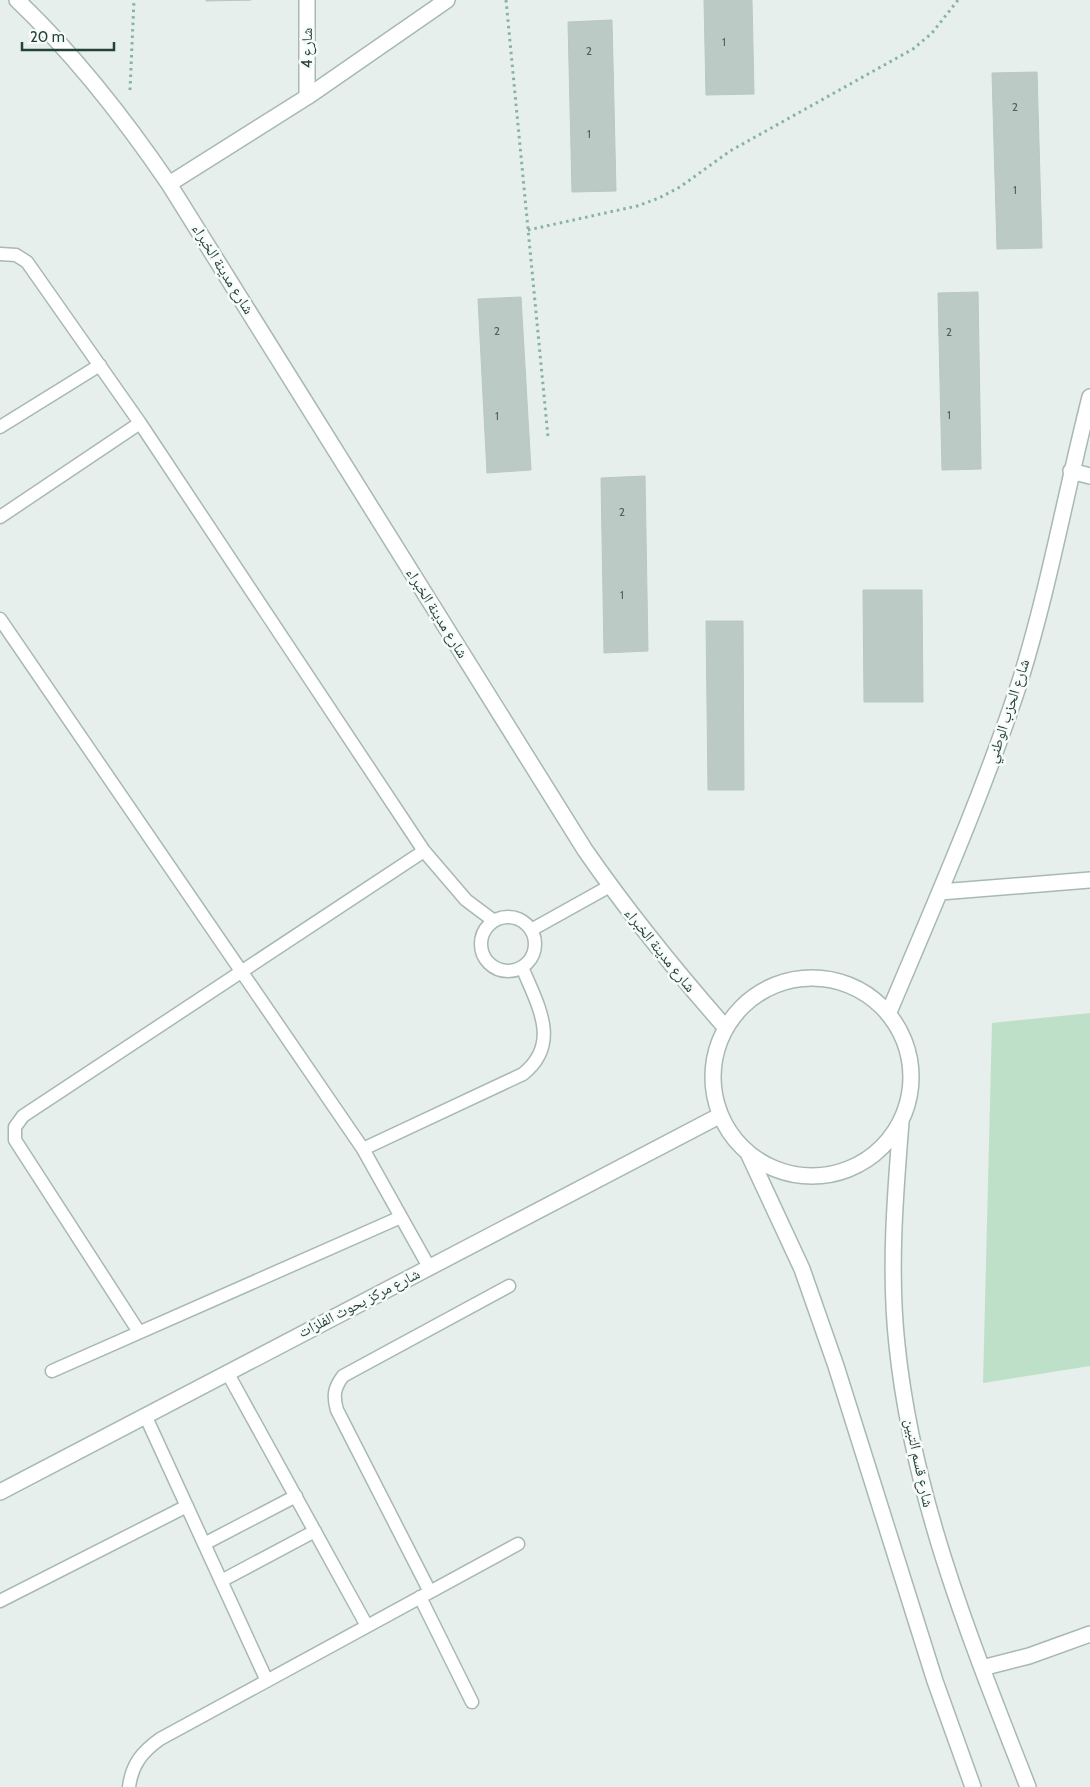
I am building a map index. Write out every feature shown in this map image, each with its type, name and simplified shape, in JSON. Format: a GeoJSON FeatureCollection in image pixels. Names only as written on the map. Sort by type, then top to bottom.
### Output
{"type":"FeatureCollection","features":[{"type":"Feature","properties":{"kind":"street","name":"شارع مدينة الخبراء"},"geometry":{"type":"LineString","coordinates":[[17,0],[85,71],[129,126],[169,184],[585,850],[675,971],[725,1027]]}},
{"type":"Feature","properties":{"kind":"street","name":"شارع 4"},"geometry":{"type":"LineString","coordinates":[[307,0],[307,97]]}},
{"type":"Feature","properties":{"kind":"street"},"geometry":{"type":"LineString","coordinates":[[169,184],[307,97],[447,0]]}},
{"type":"Feature","properties":{"kind":"street","name":"شارع الحزب الوطني"},"geometry":{"type":"LineString","coordinates":[[889,1012],[985,781],[1020,680],[1049,576],[1071,471],[1090,397]]}},
{"type":"Feature","properties":{"kind":"street"},"geometry":{"type":"LineString","coordinates":[[1071,471],[1090,476]]}},
{"type":"Feature","properties":{"kind":"street"},"geometry":{"type":"LineString","coordinates":[[940,892],[1090,880]]}},
{"type":"Feature","properties":{"kind":"street"},"geometry":{"type":"LineString","coordinates":[[749,1156],[789,1175],[833,1175],[873,1156],[901,1122],[912,1085],[907,1046],[889,1012],[860,988],[822,977],[784,980],[750,998],[725,1027],[714,1056],[712,1086],[720,1116],[732,1138],[749,1156],[802,1268],[836,1366],[935,1681],[973,1787]]}},
{"type":"Feature","properties":{"kind":"street","name":"شارع مركز بحوث الفلزات"},"geometry":{"type":"LineString","coordinates":[[0,1492],[720,1116]]}},
{"type":"Feature","properties":{"kind":"street","name":"شارع قسم التبين"},"geometry":{"type":"LineString","coordinates":[[901,1122],[895,1196],[894,1270],[897,1345],[910,1426],[928,1507],[952,1587],[1028,1787]]}},
{"type":"Feature","properties":{"kind":"street"},"geometry":{"type":"LineString","coordinates":[[982,1668],[1029,1656],[1090,1634]]}},
{"type":"Feature","properties":{"kind":"lane"},"geometry":{"type":"LineString","coordinates":[[0,254],[16,255],[27,262],[140,423],[424,850],[466,900],[494,921]]}},
{"type":"Feature","properties":{"kind":"lane"},"geometry":{"type":"LineString","coordinates":[[0,427],[100,365]]}},
{"type":"Feature","properties":{"kind":"lane"},"geometry":{"type":"LineString","coordinates":[[0,517],[140,423]]}},
{"type":"Feature","properties":{"kind":"lane"},"geometry":{"type":"LineString","coordinates":[[0,619],[363,1149],[429,1267]]}},
{"type":"Feature","properties":{"kind":"lane"},"geometry":{"type":"LineString","coordinates":[[139,1332],[15,1140],[15,1127],[23,1116],[424,850]]}},
{"type":"Feature","properties":{"kind":"lane"},"geometry":{"type":"LineString","coordinates":[[532,930],[610,886]]}},
{"type":"Feature","properties":{"kind":"lane"},"geometry":{"type":"LineString","coordinates":[[504,917],[515,917],[532,930],[535,940],[534,951],[530,961],[522,967],[512,971],[501,971],[484,958],[481,948],[482,937],[486,927],[494,921],[504,917]]}},
{"type":"Feature","properties":{"kind":"lane"},"geometry":{"type":"LineString","coordinates":[[363,1149],[523,1074],[536,1064],[543,1050],[544,1032],[539,1011],[522,967]]}},
{"type":"Feature","properties":{"kind":"lane"},"geometry":{"type":"LineString","coordinates":[[52,1371],[400,1217]]}},
{"type":"Feature","properties":{"kind":"lane"},"geometry":{"type":"LineString","coordinates":[[472,1702],[425,1595],[337,1410],[334,1398],[336,1386],[342,1376],[509,1286]]}},
{"type":"Feature","properties":{"kind":"lane"},"geometry":{"type":"LineString","coordinates":[[227,1372],[367,1626]]}},
{"type":"Feature","properties":{"kind":"lane"},"geometry":{"type":"LineString","coordinates":[[145,1415],[267,1680]]}},
{"type":"Feature","properties":{"kind":"lane"},"geometry":{"type":"LineString","coordinates":[[204,1544],[296,1496]]}},
{"type":"Feature","properties":{"kind":"lane"},"geometry":{"type":"LineString","coordinates":[[0,1601],[187,1506]]}},
{"type":"Feature","properties":{"kind":"lane"},"geometry":{"type":"LineString","coordinates":[[221,1581],[315,1531]]}},
{"type":"Feature","properties":{"kind":"lane"},"geometry":{"type":"LineString","coordinates":[[129,1787],[131,1772],[142,1752],[154,1743],[518,1544]]}},
{"type":"Feature","properties":{"kind":"path"},"geometry":{"type":"LineString","coordinates":[[129,126],[134,0]]}},
{"type":"Feature","properties":{"kind":"path"},"geometry":{"type":"LineString","coordinates":[[506,0],[548,437]]}},
{"type":"Feature","properties":{"kind":"path"},"geometry":{"type":"LineString","coordinates":[[528,230],[637,206],[666,194],[730,151],[913,49],[932,33],[958,0]]}},
{"type":"Feature","properties":{"kind":"green space"},"geometry":{"type":"Polygon","coordinates":[[[1090,1013],[1090,1366],[983,1383],[992,1023],[1090,1013]]]}},
{"type":"Feature","properties":{"kind":"building"},"geometry":{"type":"Polygon","coordinates":[[[206,0],[251,0],[206,1],[206,0]]]}},
{"type":"Feature","properties":{"kind":"building"},"geometry":{"type":"Polygon","coordinates":[[[704,0],[752,0],[754,94],[706,95],[704,0]]]}},
{"type":"Feature","properties":{"kind":"building"},"geometry":{"type":"Polygon","coordinates":[[[612,20],[616,191],[572,192],[568,22],[612,20]]]}},
{"type":"Feature","properties":{"kind":"building"},"geometry":{"type":"Polygon","coordinates":[[[1037,72],[1042,248],[997,249],[992,73],[1037,72]]]}},
{"type":"Feature","properties":{"kind":"building"},"geometry":{"type":"Polygon","coordinates":[[[978,292],[981,469],[942,470],[938,293],[978,292]]]}},
{"type":"Feature","properties":{"kind":"building"},"geometry":{"type":"Polygon","coordinates":[[[521,297],[531,470],[487,473],[478,299],[521,297]]]}},
{"type":"Feature","properties":{"kind":"building"},"geometry":{"type":"Polygon","coordinates":[[[645,476],[648,651],[604,653],[601,478],[645,476]]]}},
{"type":"Feature","properties":{"kind":"building"},"geometry":{"type":"Polygon","coordinates":[[[863,590],[922,590],[923,702],[864,702],[863,590]]]}},
{"type":"Feature","properties":{"kind":"building"},"geometry":{"type":"Polygon","coordinates":[[[706,621],[743,621],[744,790],[708,790],[706,621]]]}}]}
